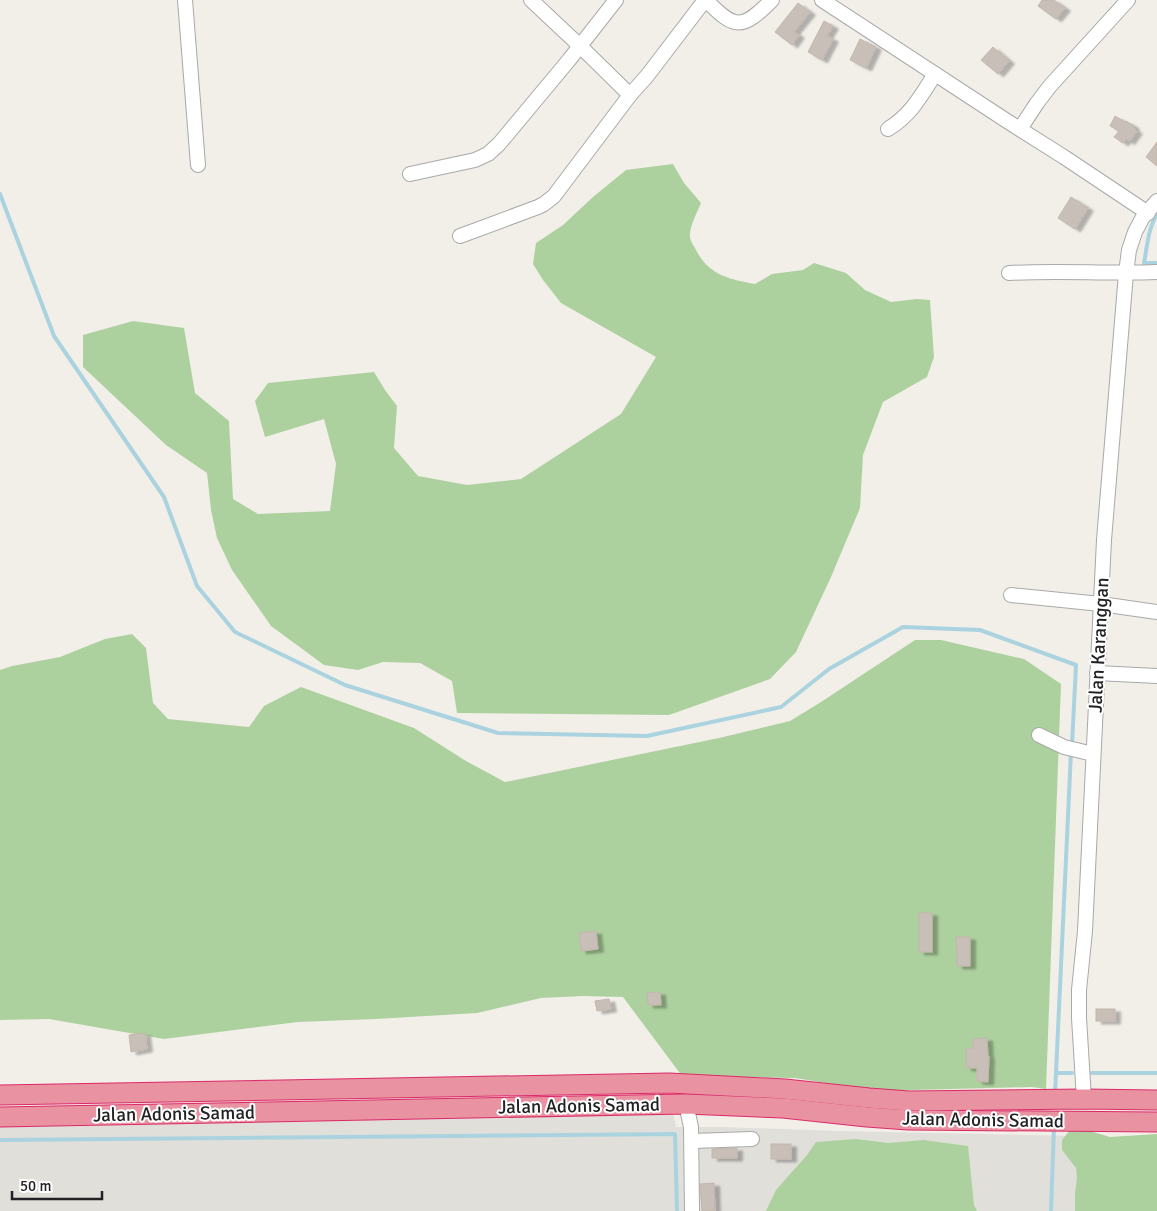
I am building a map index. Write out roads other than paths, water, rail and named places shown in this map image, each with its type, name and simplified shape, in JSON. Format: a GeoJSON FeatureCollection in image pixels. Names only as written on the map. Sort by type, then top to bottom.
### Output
{"type":"FeatureCollection","features":[{"type":"Feature","properties":{"kind":"highway","name":"Jalan Adonis Samad"},"geometry":{"type":"LineString","coordinates":[[0,1095],[669,1083],[785,1089],[807,1101],[867,1117],[908,1120],[1157,1122]]}},
{"type":"Feature","properties":{"kind":"highway","name":"Jalan Adonis Samad"},"geometry":{"type":"LineString","coordinates":[[0,1117],[686,1104],[783,1108],[807,1101],[1157,1100]]}},
{"type":"Feature","properties":{"kind":"street"},"geometry":{"type":"LineString","coordinates":[[185,0],[198,165]]}},
{"type":"Feature","properties":{"kind":"street"},"geometry":{"type":"LineString","coordinates":[[531,0],[630,95]]}},
{"type":"Feature","properties":{"kind":"street"},"geometry":{"type":"LineString","coordinates":[[410,174],[475,160],[488,154],[499,144],[616,0]]}},
{"type":"Feature","properties":{"kind":"street"},"geometry":{"type":"LineString","coordinates":[[460,236],[544,204],[554,196],[630,95],[706,0],[728,20],[743,22],[755,16],[772,0]]}},
{"type":"Feature","properties":{"kind":"street"},"geometry":{"type":"LineString","coordinates":[[822,0],[1148,213]]}},
{"type":"Feature","properties":{"kind":"street"},"geometry":{"type":"LineString","coordinates":[[1020,129],[1050,86],[1128,0]]}},
{"type":"Feature","properties":{"kind":"street"},"geometry":{"type":"LineString","coordinates":[[888,129],[910,112],[935,74]]}},
{"type":"Feature","properties":{"kind":"street","name":"Jalan Karanggan"},"geometry":{"type":"LineString","coordinates":[[1080,1099],[1079,990],[1085,931],[1104,540],[1126,273],[1129,250],[1139,225],[1157,201]]}},
{"type":"Feature","properties":{"kind":"street"},"geometry":{"type":"LineString","coordinates":[[1008,273],[1157,272]]}},
{"type":"Feature","properties":{"kind":"street"},"geometry":{"type":"LineString","coordinates":[[1011,595],[1157,612]]}},
{"type":"Feature","properties":{"kind":"street"},"geometry":{"type":"LineString","coordinates":[[1098,673],[1157,676]]}},
{"type":"Feature","properties":{"kind":"street"},"geometry":{"type":"LineString","coordinates":[[1039,735],[1070,749],[1093,754]]}},
{"type":"Feature","properties":{"kind":"street"},"geometry":{"type":"LineString","coordinates":[[686,1104],[692,1141],[692,1211]]}},
{"type":"Feature","properties":{"kind":"street"},"geometry":{"type":"LineString","coordinates":[[692,1141],[752,1139]]}},
{"type":"Feature","properties":{"kind":"waterway"},"geometry":{"type":"LineString","coordinates":[[0,194],[54,336],[164,497],[197,586],[235,632],[345,685],[498,733],[647,736],[781,707],[829,669],[903,627],[980,630],[1076,665],[1072,745]]}},
{"type":"Feature","properties":{"kind":"waterway"},"geometry":{"type":"LineString","coordinates":[[1157,214],[1150,232],[1144,263],[1157,263]]}},
{"type":"Feature","properties":{"kind":"waterway"},"geometry":{"type":"LineString","coordinates":[[1055,1094],[1071,752]]}},
{"type":"Feature","properties":{"kind":"waterway"},"geometry":{"type":"LineString","coordinates":[[1056,1073],[1072,1073]]}},
{"type":"Feature","properties":{"kind":"waterway"},"geometry":{"type":"LineString","coordinates":[[1092,1073],[1157,1073]]}},
{"type":"Feature","properties":{"kind":"waterway"},"geometry":{"type":"LineString","coordinates":[[1051,1211],[1054,1126]]}},
{"type":"Feature","properties":{"kind":"waterway"},"geometry":{"type":"LineString","coordinates":[[0,1140],[675,1134],[677,1211]]}}]}
